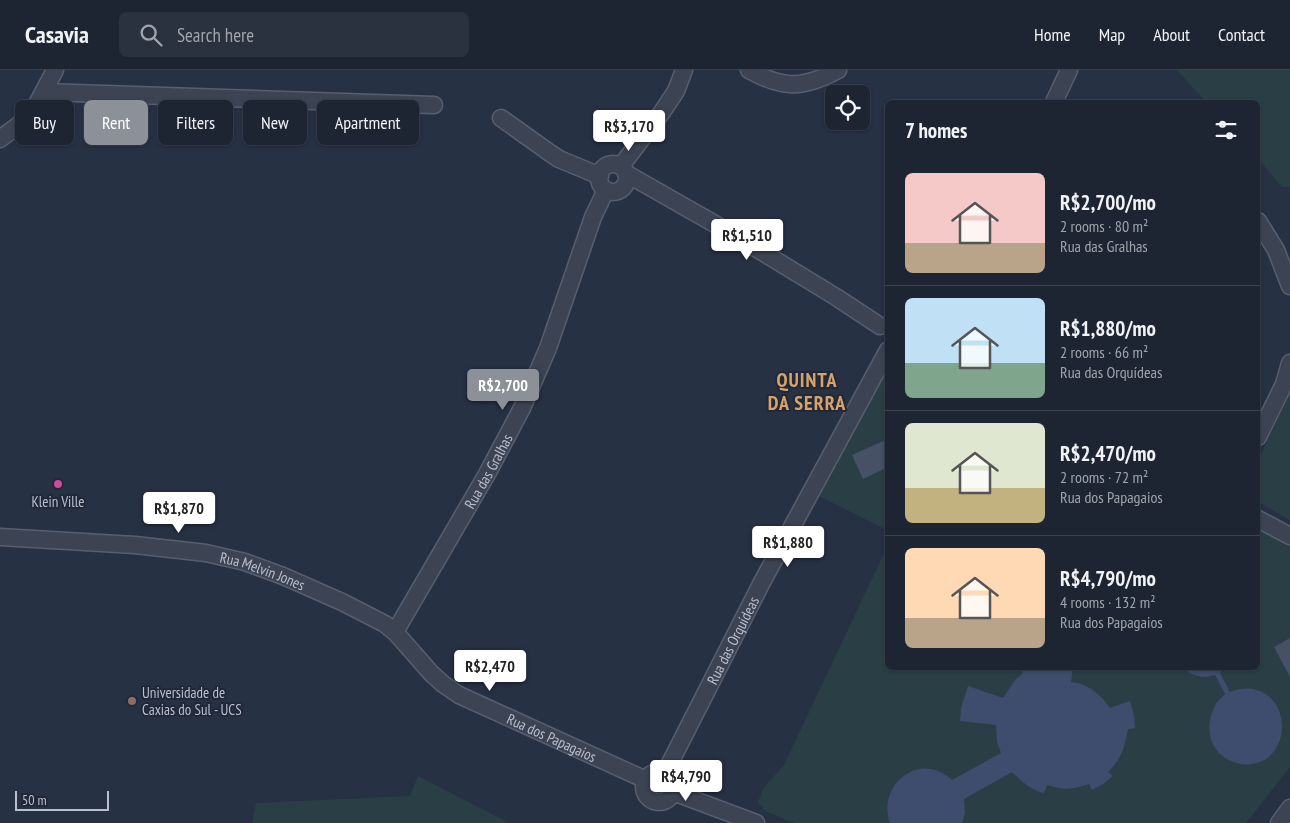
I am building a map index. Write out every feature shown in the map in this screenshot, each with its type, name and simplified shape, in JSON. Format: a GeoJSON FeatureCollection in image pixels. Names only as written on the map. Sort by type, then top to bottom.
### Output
{"type":"FeatureCollection","features":[{"type":"Feature","properties":{"kind":"street"},"geometry":{"type":"LineString","coordinates":[[0,139],[29,115],[55,70]]}},
{"type":"Feature","properties":{"kind":"street"},"geometry":{"type":"LineString","coordinates":[[501,118],[550,154],[603,183],[611,192],[617,192],[626,185],[624,170],[676,90],[684,70]]}},
{"type":"Feature","properties":{"kind":"street"},"geometry":{"type":"LineString","coordinates":[[749,70],[768,80],[785,84],[806,83],[824,78],[838,70]]}},
{"type":"Feature","properties":{"kind":"street"},"geometry":{"type":"LineString","coordinates":[[1055,100],[1069,70]]}},
{"type":"Feature","properties":{"kind":"street"},"geometry":{"type":"LineString","coordinates":[[1062,87],[1070,100]]}},
{"type":"Feature","properties":{"kind":"street"},"geometry":{"type":"LineString","coordinates":[[44,92],[434,105]]}},
{"type":"Feature","properties":{"kind":"street"},"geometry":{"type":"LineString","coordinates":[[603,183],[602,170],[605,166],[616,164],[836,297],[884,323],[878,331],[878,337],[885,347]]}},
{"type":"Feature","properties":{"kind":"street","name":"Rua das Gralhas"},"geometry":{"type":"LineString","coordinates":[[395,632],[487,474],[522,408],[548,348],[593,218],[603,183]]}},
{"type":"Feature","properties":{"kind":"street"},"geometry":{"type":"LineString","coordinates":[[1260,224],[1276,250],[1290,286]]}},
{"type":"Feature","properties":{"kind":"street","name":"Rua das Orquídeas"},"geometry":{"type":"LineString","coordinates":[[665,773],[761,584],[885,356]]}},
{"type":"Feature","properties":{"kind":"street"},"geometry":{"type":"LineString","coordinates":[[1260,433],[1284,384],[1290,363]]}},
{"type":"Feature","properties":{"kind":"street"},"geometry":{"type":"LineString","coordinates":[[1260,520],[1290,536]]}},
{"type":"Feature","properties":{"kind":"street","name":"Rua Melvin Jones"},"geometry":{"type":"LineString","coordinates":[[0,537],[135,545],[206,553],[252,565],[283,576],[342,602]]}},
{"type":"Feature","properties":{"kind":"street","name":"Rua dos Papagaios"},"geometry":{"type":"LineString","coordinates":[[342,602],[385,624],[395,632],[431,673],[459,695],[646,780]]}},
{"type":"Feature","properties":{"kind":"street"},"geometry":{"type":"LineString","coordinates":[[654,772],[665,773],[673,781],[673,792],[670,797],[661,802],[650,800],[644,790],[646,780],[654,772]]}},
{"type":"Feature","properties":{"kind":"street"},"geometry":{"type":"LineString","coordinates":[[673,792],[756,823]]}},
{"type":"Feature","properties":{"kind":"street"},"geometry":{"type":"LineString","coordinates":[[1279,823],[1290,808]]}},
{"type":"Feature","properties":{"kind":"green space"},"geometry":{"type":"Polygon","coordinates":[[[1177,70],[1290,70],[1290,187],[1282,187],[1260,161],[1260,100],[1204,100],[1177,70]]]}},
{"type":"Feature","properties":{"kind":"green space"},"geometry":{"type":"Polygon","coordinates":[[[885,372],[885,529],[819,496],[885,372]]]}},
{"type":"Feature","properties":{"kind":"green space"},"geometry":{"type":"Polygon","coordinates":[[[1290,392],[1290,520],[1260,503],[1260,457],[1290,392]]]}},
{"type":"Feature","properties":{"kind":"green space"},"geometry":{"type":"Polygon","coordinates":[[[1260,527],[1290,543],[1290,767],[1246,823],[794,823],[765,811],[758,802],[763,789],[784,765],[885,551],[885,670],[1260,670],[1260,527]]]}},
{"type":"Feature","properties":{"kind":"green space"},"geometry":{"type":"Polygon","coordinates":[[[418,776],[509,823],[252,823],[256,803],[410,796],[418,776]]]}},
{"type":"Feature","properties":{"kind":"water"},"geometry":{"type":"Polygon","coordinates":[[[1021,670],[1073,670],[1071,682],[1094,690],[1110,708],[1130,701],[1135,728],[1128,729],[1122,752],[1108,772],[1113,776],[1092,790],[1089,784],[1068,789],[1047,785],[1044,793],[1023,782],[1012,772],[964,799],[965,813],[962,823],[890,823],[887,806],[889,797],[897,782],[904,776],[920,769],[933,769],[952,780],[1001,753],[997,742],[996,725],[960,721],[961,708],[968,686],[1003,698],[1015,680],[1023,673],[1021,670]]]}},
{"type":"Feature","properties":{"kind":"water"},"geometry":{"type":"Polygon","coordinates":[[[1186,670],[1222,670],[1220,673],[1230,692],[1240,689],[1256,690],[1267,695],[1275,703],[1282,725],[1281,736],[1277,747],[1270,756],[1260,762],[1243,764],[1235,763],[1221,755],[1212,742],[1209,728],[1212,713],[1217,703],[1225,694],[1215,675],[1206,677],[1186,670]]]}},
{"type":"Feature","properties":{"kind":"building"},"geometry":{"type":"Polygon","coordinates":[[[885,440],[885,468],[863,479],[852,455],[885,440]]]}},
{"type":"Feature","properties":{"kind":"building"},"geometry":{"type":"Polygon","coordinates":[[[1290,638],[1290,677],[1274,647],[1290,638]]]}},
{"type":"Feature","properties":{"kind":"place","name":"Klein Ville"},"geometry":{"type":"Point","coordinates":[58,484]}},
{"type":"Feature","properties":{"kind":"place","name":"Universidade de Caxias do Sul - UCS"},"geometry":{"type":"Point","coordinates":[132,701]}},
{"type":"Feature","properties":{"kind":"district","name":"QUINTA DA SERRA"},"geometry":{"type":"Point","coordinates":[807,392]}}]}
